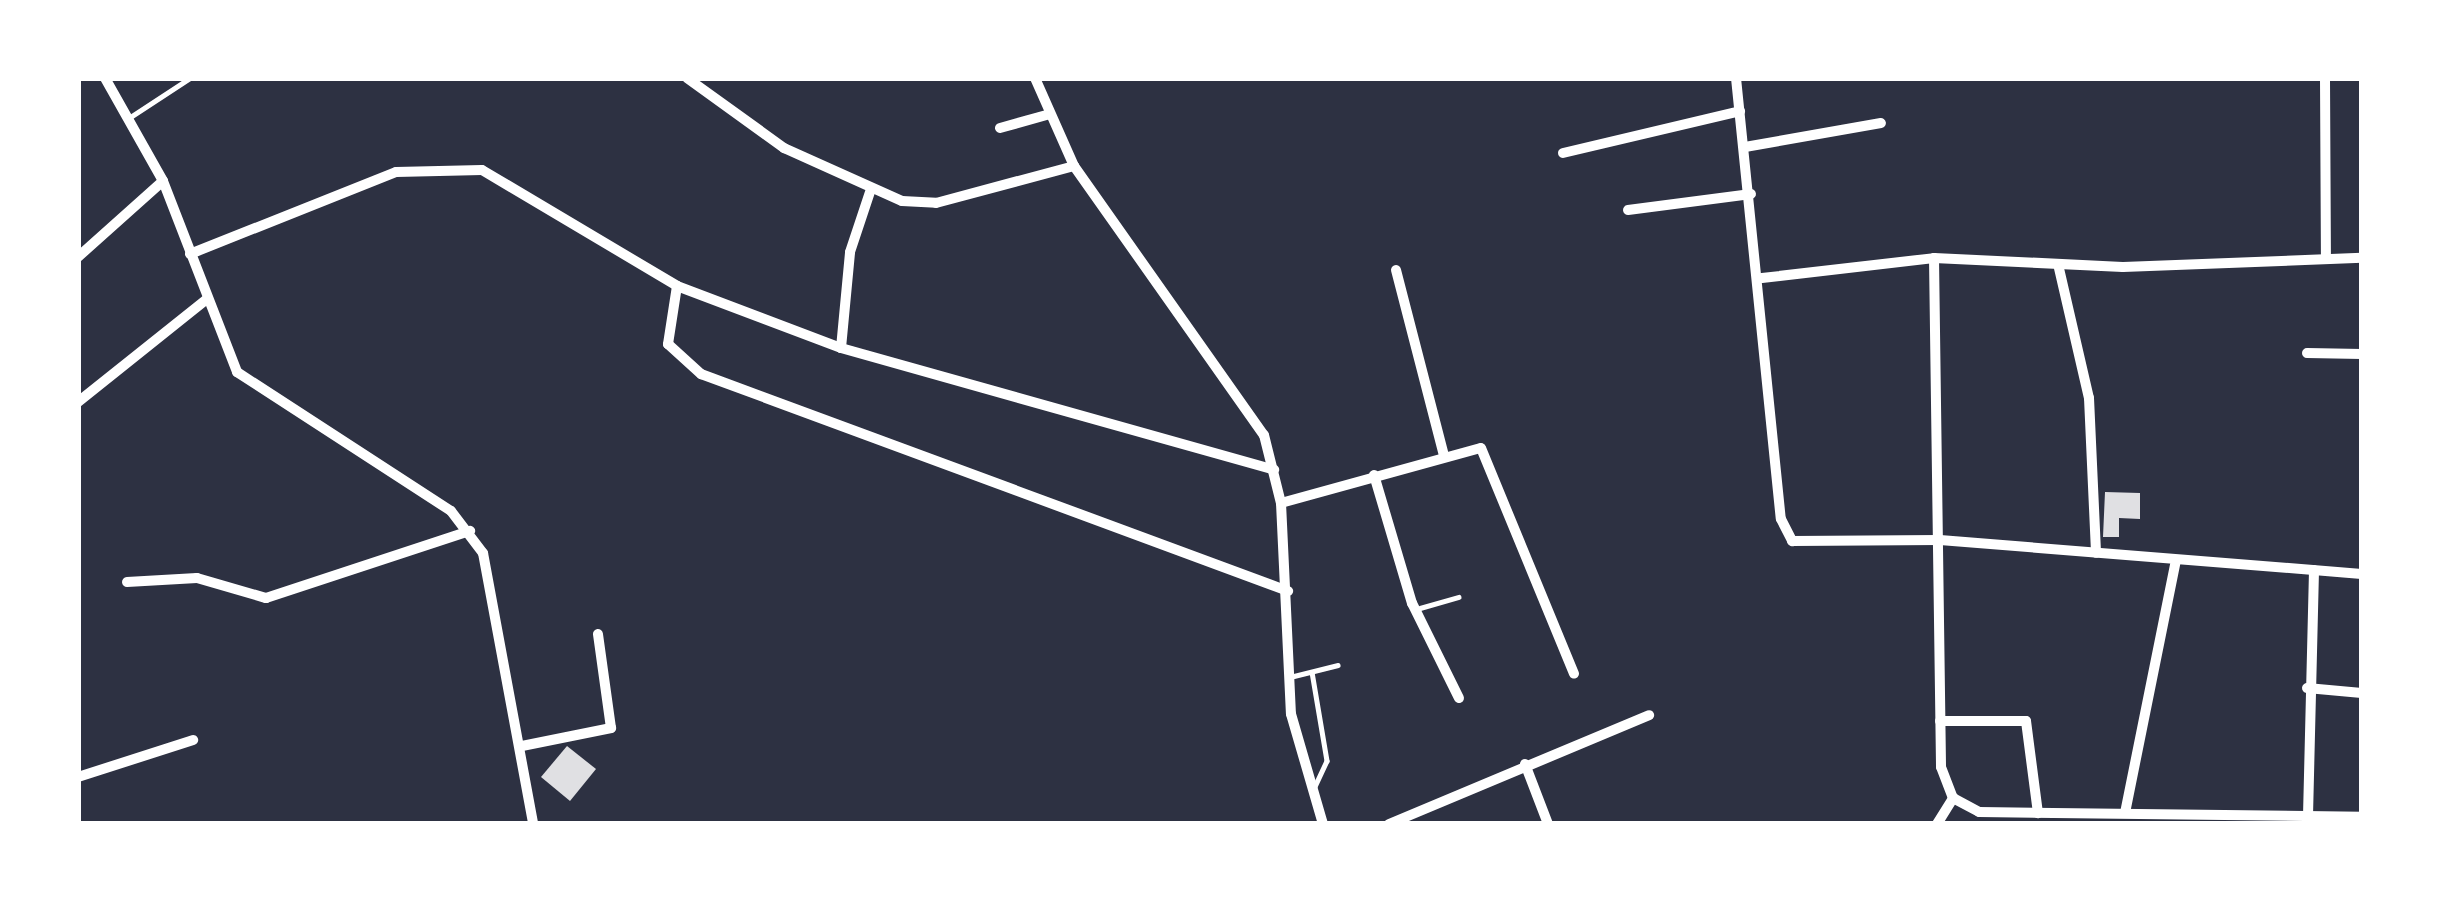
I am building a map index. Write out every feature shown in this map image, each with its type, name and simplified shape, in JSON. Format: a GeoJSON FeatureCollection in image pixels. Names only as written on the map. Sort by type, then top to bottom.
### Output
{"type":"FeatureCollection","features":[{"type":"Feature","properties":{"kind":"street"},"geometry":{"type":"LineString","coordinates":[[105,78],[163,182],[237,372],[267,398],[470,531],[494,587],[533,824]]}},
{"type":"Feature","properties":{"kind":"street"},"geometry":{"type":"LineString","coordinates":[[687,78],[870,192],[936,203],[1074,166]]}},
{"type":"Feature","properties":{"kind":"street"},"geometry":{"type":"LineString","coordinates":[[1035,78],[1074,166],[1235,388],[1274,470],[1282,502],[1290,677],[1322,824]]}},
{"type":"Feature","properties":{"kind":"street"},"geometry":{"type":"LineString","coordinates":[[1736,78],[1762,278],[1784,531],[1805,543],[1940,540],[2362,574]]}},
{"type":"Feature","properties":{"kind":"street"},"geometry":{"type":"LineString","coordinates":[[2325,78],[2326,257]]}},
{"type":"Feature","properties":{"kind":"street"},"geometry":{"type":"LineString","coordinates":[[1563,153],[1740,111]]}},
{"type":"Feature","properties":{"kind":"street"},"geometry":{"type":"LineString","coordinates":[[1000,128],[1050,114]]}},
{"type":"Feature","properties":{"kind":"street"},"geometry":{"type":"LineString","coordinates":[[1745,147],[1881,122]]}},
{"type":"Feature","properties":{"kind":"street"},"geometry":{"type":"LineString","coordinates":[[190,254],[440,165],[502,176],[677,286],[841,348],[1274,470]]}},
{"type":"Feature","properties":{"kind":"street"},"geometry":{"type":"LineString","coordinates":[[78,257],[163,182]]}},
{"type":"Feature","properties":{"kind":"street"},"geometry":{"type":"LineString","coordinates":[[841,348],[850,252],[870,192]]}},
{"type":"Feature","properties":{"kind":"street"},"geometry":{"type":"LineString","coordinates":[[1628,211],[1751,194]]}},
{"type":"Feature","properties":{"kind":"street"},"geometry":{"type":"LineString","coordinates":[[1762,278],[1934,258],[2058,264],[2362,258]]}},
{"type":"Feature","properties":{"kind":"street"},"geometry":{"type":"LineString","coordinates":[[1934,258],[1940,721],[1953,798],[1937,824]]}},
{"type":"Feature","properties":{"kind":"street"},"geometry":{"type":"LineString","coordinates":[[2058,264],[2094,436],[2096,553]]}},
{"type":"Feature","properties":{"kind":"street"},"geometry":{"type":"LineString","coordinates":[[1396,270],[1444,455]]}},
{"type":"Feature","properties":{"kind":"street"},"geometry":{"type":"LineString","coordinates":[[677,286],[668,344],[701,374],[1288,591]]}},
{"type":"Feature","properties":{"kind":"street"},"geometry":{"type":"LineString","coordinates":[[78,402],[206,300]]}},
{"type":"Feature","properties":{"kind":"street"},"geometry":{"type":"LineString","coordinates":[[2307,353],[2362,354]]}},
{"type":"Feature","properties":{"kind":"street"},"geometry":{"type":"LineString","coordinates":[[1282,502],[1481,448],[1574,674]]}},
{"type":"Feature","properties":{"kind":"street"},"geometry":{"type":"LineString","coordinates":[[1374,476],[1414,609],[1459,698]]}},
{"type":"Feature","properties":{"kind":"street"},"geometry":{"type":"LineString","coordinates":[[127,582],[197,578],[266,598],[470,531]]}},
{"type":"Feature","properties":{"kind":"street"},"geometry":{"type":"LineString","coordinates":[[2125,813],[2176,560]]}},
{"type":"Feature","properties":{"kind":"street"},"geometry":{"type":"LineString","coordinates":[[2308,816],[2314,570]]}},
{"type":"Feature","properties":{"kind":"street"},"geometry":{"type":"LineString","coordinates":[[522,746],[611,728],[598,634]]}},
{"type":"Feature","properties":{"kind":"street"},"geometry":{"type":"LineString","coordinates":[[2308,688],[2362,693]]}},
{"type":"Feature","properties":{"kind":"street"},"geometry":{"type":"LineString","coordinates":[[1390,824],[1649,715]]}},
{"type":"Feature","properties":{"kind":"street"},"geometry":{"type":"LineString","coordinates":[[1940,721],[2026,721],[2038,813]]}},
{"type":"Feature","properties":{"kind":"street"},"geometry":{"type":"LineString","coordinates":[[78,777],[193,740]]}},
{"type":"Feature","properties":{"kind":"street"},"geometry":{"type":"LineString","coordinates":[[1525,764],[1548,824]]}},
{"type":"Feature","properties":{"kind":"street"},"geometry":{"type":"LineString","coordinates":[[1953,798],[1979,812],[2125,813],[2146,819],[2362,817]]}},
{"type":"Feature","properties":{"kind":"lane"},"geometry":{"type":"LineString","coordinates":[[129,118],[190,78]]}},
{"type":"Feature","properties":{"kind":"lane"},"geometry":{"type":"LineString","coordinates":[[1414,609],[1457,597]]}},
{"type":"Feature","properties":{"kind":"lane"},"geometry":{"type":"LineString","coordinates":[[1290,677],[1338,665]]}},
{"type":"Feature","properties":{"kind":"lane"},"geometry":{"type":"LineString","coordinates":[[1312,672],[1328,761],[1312,791]]}},
{"type":"Feature","properties":{"kind":"building"},"geometry":{"type":"Polygon","coordinates":[[[2105,492],[2140,493],[2140,519],[2119,518],[2119,537],[2103,537],[2105,492]]]}},
{"type":"Feature","properties":{"kind":"building"},"geometry":{"type":"Polygon","coordinates":[[[567,746],[596,769],[570,801],[541,777],[567,746]]]}}]}
